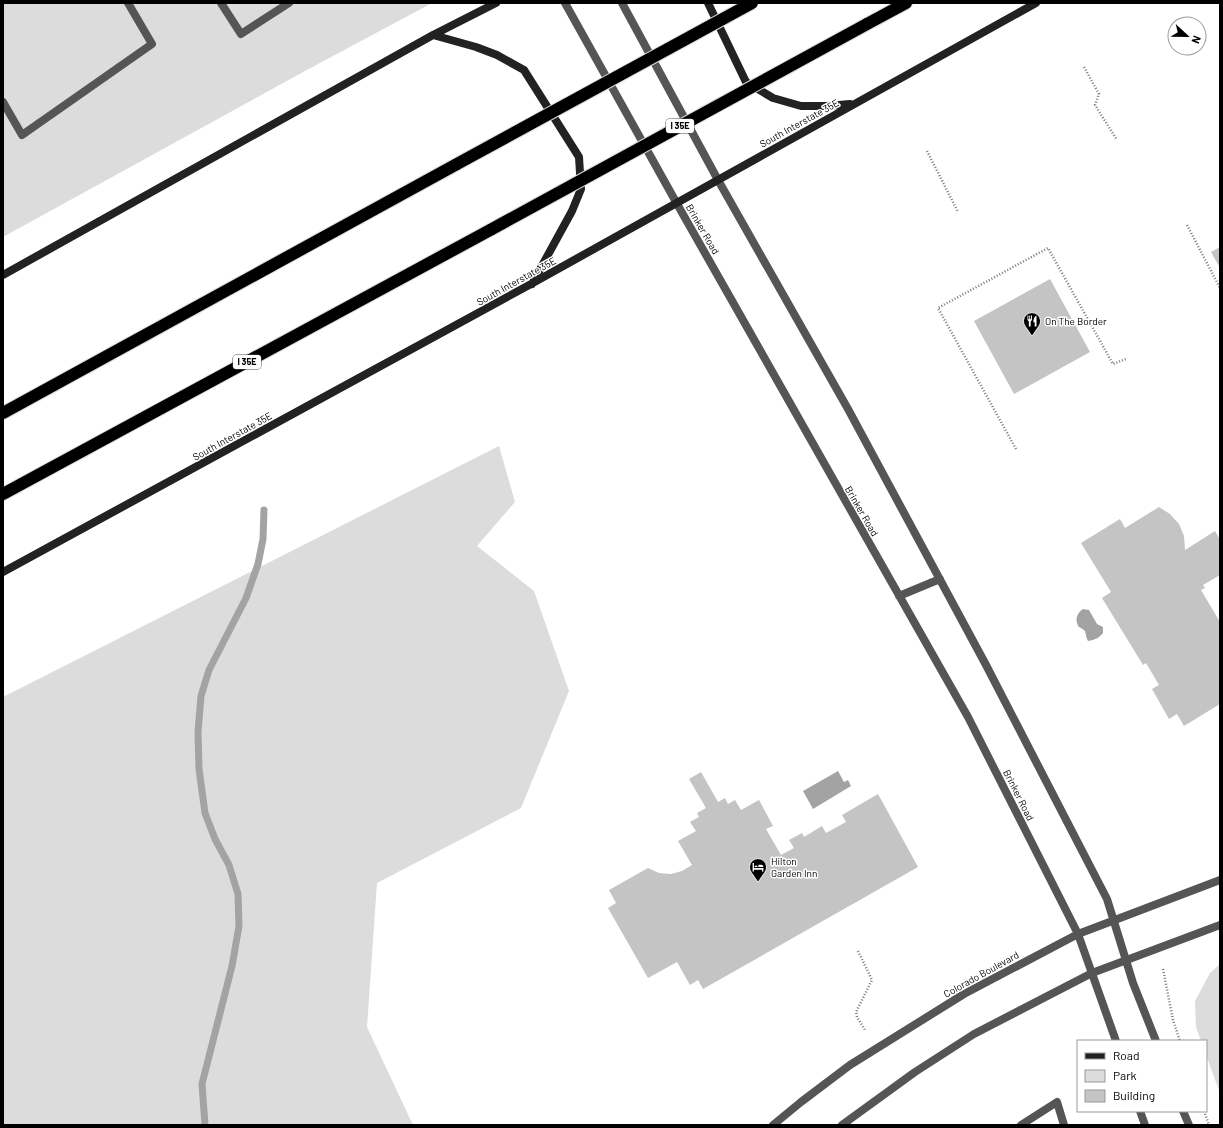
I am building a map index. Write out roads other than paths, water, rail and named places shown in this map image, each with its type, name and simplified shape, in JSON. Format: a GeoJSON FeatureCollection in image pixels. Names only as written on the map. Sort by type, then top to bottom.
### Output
{"type":"FeatureCollection","features":[{"type":"Feature","properties":{"kind":"highway"},"geometry":{"type":"LineString","coordinates":[[3,413],[752,3]]}},
{"type":"Feature","properties":{"kind":"highway","name":"I 35E"},"geometry":{"type":"LineString","coordinates":[[3,494],[906,3]]}},
{"type":"Feature","properties":{"kind":"main road"},"geometry":{"type":"LineString","coordinates":[[3,275],[434,35],[496,3]]}},
{"type":"Feature","properties":{"kind":"main road"},"geometry":{"type":"LineString","coordinates":[[708,3],[746,82],[773,98],[801,106],[827,106],[855,103]]}},
{"type":"Feature","properties":{"kind":"main road","name":"South Interstate 35E"},"geometry":{"type":"LineString","coordinates":[[3,572],[531,284],[1036,3]]}},
{"type":"Feature","properties":{"kind":"main road"},"geometry":{"type":"LineString","coordinates":[[434,35],[490,52],[524,70],[579,157],[581,189],[572,211],[531,284]]}},
{"type":"Feature","properties":{"kind":"street"},"geometry":{"type":"LineString","coordinates":[[3,102],[22,135],[152,44],[128,3]]}},
{"type":"Feature","properties":{"kind":"street"},"geometry":{"type":"LineString","coordinates":[[221,3],[241,34],[289,3]]}},
{"type":"Feature","properties":{"kind":"street","name":"Brinker Road"},"geometry":{"type":"LineString","coordinates":[[566,3],[676,202],[968,717],[1078,934],[1116,1040]]}},
{"type":"Feature","properties":{"kind":"street"},"geometry":{"type":"LineString","coordinates":[[622,3],[718,180],[848,409],[986,665],[1107,899],[1125,960],[1156,1040]]}},
{"type":"Feature","properties":{"kind":"street"},"geometry":{"type":"LineString","coordinates":[[900,596],[940,579]]}},
{"type":"Feature","properties":{"kind":"street","name":"Colorado Boulevard"},"geometry":{"type":"LineString","coordinates":[[773,1125],[850,1065],[964,994],[1078,934],[1113,922],[1220,880]]}},
{"type":"Feature","properties":{"kind":"street"},"geometry":{"type":"LineString","coordinates":[[842,1125],[915,1072],[974,1034],[1092,973],[1220,925]]}},
{"type":"Feature","properties":{"kind":"street"},"geometry":{"type":"LineString","coordinates":[[1021,1125],[1057,1102],[1064,1125]]}},
{"type":"Feature","properties":{"kind":"street"},"geometry":{"type":"LineString","coordinates":[[1140,1112],[1145,1125]]}},
{"type":"Feature","properties":{"kind":"street"},"geometry":{"type":"LineString","coordinates":[[1183,1112],[1189,1125]]}},
{"type":"Feature","properties":{"kind":"waterway"},"geometry":{"type":"LineString","coordinates":[[205,1125],[202,1084],[232,966],[239,926],[238,894],[229,865],[215,839],[205,813],[199,769],[198,732],[201,696],[209,670],[246,598],[258,564],[263,539],[264,510]]}},
{"type":"Feature","properties":{"kind":"place","name":"On The Border"},"geometry":{"type":"Point","coordinates":[1032,336]}},
{"type":"Feature","properties":{"kind":"place","name":"Hilton Garden Inn"},"geometry":{"type":"Point","coordinates":[758,882]}}]}
